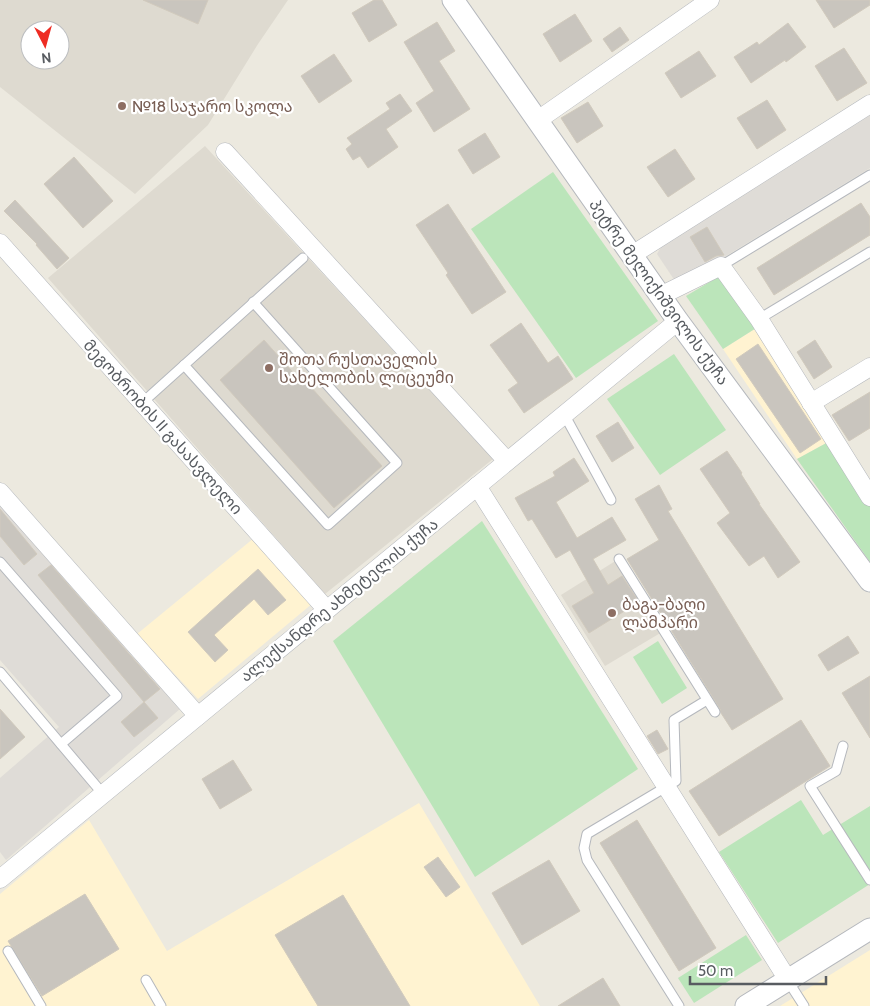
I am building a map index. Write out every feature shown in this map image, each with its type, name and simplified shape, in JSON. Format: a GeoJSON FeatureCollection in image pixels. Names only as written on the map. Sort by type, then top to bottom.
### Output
{"type":"FeatureCollection","features":[{"type":"Feature","properties":{"kind":"street","name":"პეტრე მელიქიშვილის ქუჩა"},"geometry":{"type":"LineString","coordinates":[[453,0],[660,296],[870,581]]}},
{"type":"Feature","properties":{"kind":"street"},"geometry":{"type":"LineString","coordinates":[[538,120],[710,0]]}},
{"type":"Feature","properties":{"kind":"street"},"geometry":{"type":"LineString","coordinates":[[632,255],[870,104]]}},
{"type":"Feature","properties":{"kind":"street"},"geometry":{"type":"LineString","coordinates":[[225,152],[507,461]]}},
{"type":"Feature","properties":{"kind":"street","name":"მეგობრობის II გასასვლელი"},"geometry":{"type":"LineString","coordinates":[[0,243],[327,610]]}},
{"type":"Feature","properties":{"kind":"street"},"geometry":{"type":"LineString","coordinates":[[660,296],[721,266],[759,319],[870,497]]}},
{"type":"Feature","properties":{"kind":"street","name":"ალექსანდრე ახმეტელის ქუჩა"},"geometry":{"type":"LineString","coordinates":[[2,872],[103,794],[678,321]]}},
{"type":"Feature","properties":{"kind":"street"},"geometry":{"type":"LineString","coordinates":[[811,403],[870,367]]}},
{"type":"Feature","properties":{"kind":"street"},"geometry":{"type":"LineString","coordinates":[[477,486],[788,980]]}},
{"type":"Feature","properties":{"kind":"street"},"geometry":{"type":"LineString","coordinates":[[0,492],[198,716]]}},
{"type":"Feature","properties":{"kind":"street"},"geometry":{"type":"LineString","coordinates":[[746,1006],[870,929]]}},
{"type":"Feature","properties":{"kind":"lane"},"geometry":{"type":"LineString","coordinates":[[721,266],[870,175]]}},
{"type":"Feature","properties":{"kind":"lane"},"geometry":{"type":"LineString","coordinates":[[759,319],[870,252]]}},
{"type":"Feature","properties":{"kind":"lane"},"geometry":{"type":"LineString","coordinates":[[142,403],[303,258]]}},
{"type":"Feature","properties":{"kind":"lane"},"geometry":{"type":"LineString","coordinates":[[184,365],[328,525],[397,463],[253,302]]}},
{"type":"Feature","properties":{"kind":"lane"},"geometry":{"type":"LineString","coordinates":[[564,414],[611,500]]}},
{"type":"Feature","properties":{"kind":"lane"},"geometry":{"type":"LineString","coordinates":[[619,559],[715,712]]}},
{"type":"Feature","properties":{"kind":"lane"},"geometry":{"type":"LineString","coordinates":[[0,562],[117,696],[61,744]]}},
{"type":"Feature","properties":{"kind":"lane"},"geometry":{"type":"LineString","coordinates":[[0,672],[103,794]]}},
{"type":"Feature","properties":{"kind":"lane"},"geometry":{"type":"LineString","coordinates":[[679,1006],[587,860],[584,848],[587,834],[676,781],[674,720],[707,700]]}},
{"type":"Feature","properties":{"kind":"lane"},"geometry":{"type":"LineString","coordinates":[[843,746],[836,771],[810,786],[870,880]]}},
{"type":"Feature","properties":{"kind":"lane"},"geometry":{"type":"LineString","coordinates":[[8,951],[41,1006]]}},
{"type":"Feature","properties":{"kind":"lane"},"geometry":{"type":"LineString","coordinates":[[146,980],[161,1006]]}},
{"type":"Feature","properties":{"kind":"lane"},"geometry":{"type":"LineString","coordinates":[[788,980],[804,1006]]}},
{"type":"Feature","properties":{"kind":"shaded area","name":"№18 საჯარო სკოლა"},"geometry":{"type":"Polygon","coordinates":[[[0,0],[288,0],[258,44],[208,125],[135,194],[0,87],[0,0]]]}},
{"type":"Feature","properties":{"kind":"shaded area"},"geometry":{"type":"Polygon","coordinates":[[[870,112],[870,168],[698,273],[675,281],[657,254],[666,238],[870,112]]]}},
{"type":"Feature","properties":{"kind":"shaded area","name":"შოთა რუსთაველის სახელობის ლიცეუმი"},"geometry":{"type":"Polygon","coordinates":[[[205,146],[493,459],[325,594],[48,278],[205,146]]]}},
{"type":"Feature","properties":{"kind":"shaded area"},"geometry":{"type":"Polygon","coordinates":[[[761,325],[830,441],[797,459],[723,349],[761,325]]]}},
{"type":"Feature","properties":{"kind":"shaded area"},"geometry":{"type":"Polygon","coordinates":[[[0,500],[181,708],[6,860],[0,852],[0,778],[59,727],[0,660],[0,500]]]}},
{"type":"Feature","properties":{"kind":"shaded area"},"geometry":{"type":"Polygon","coordinates":[[[254,538],[313,603],[198,699],[137,634],[254,538]]]}},
{"type":"Feature","properties":{"kind":"shaded area","name":"ბაგა-ბაღი ლამპარი"},"geometry":{"type":"Polygon","coordinates":[[[617,560],[662,632],[605,666],[561,595],[617,560]]]}},
{"type":"Feature","properties":{"kind":"shaded area"},"geometry":{"type":"Polygon","coordinates":[[[419,803],[540,1006],[0,1006],[0,894],[89,820],[167,951],[419,803]]]}},
{"type":"Feature","properties":{"kind":"shaded area"},"geometry":{"type":"Polygon","coordinates":[[[870,950],[870,1006],[780,1006],[870,950]]]}},
{"type":"Feature","properties":{"kind":"green space"},"geometry":{"type":"Polygon","coordinates":[[[553,172],[658,321],[576,378],[471,229],[553,172]]]}},
{"type":"Feature","properties":{"kind":"green space"},"geometry":{"type":"Polygon","coordinates":[[[723,274],[761,325],[723,349],[686,296],[723,274]]]}},
{"type":"Feature","properties":{"kind":"green space"},"geometry":{"type":"Polygon","coordinates":[[[674,354],[726,430],[660,475],[607,399],[674,354]]]}},
{"type":"Feature","properties":{"kind":"green space"},"geometry":{"type":"Polygon","coordinates":[[[830,441],[870,504],[870,562],[797,459],[830,441]]]}},
{"type":"Feature","properties":{"kind":"green space"},"geometry":{"type":"Polygon","coordinates":[[[482,521],[638,769],[475,877],[333,641],[482,521]]]}},
{"type":"Feature","properties":{"kind":"green space"},"geometry":{"type":"Polygon","coordinates":[[[658,641],[687,688],[662,704],[633,657],[658,641]]]}},
{"type":"Feature","properties":{"kind":"green space"},"geometry":{"type":"Polygon","coordinates":[[[801,800],[823,835],[870,806],[870,884],[778,943],[719,852],[801,800]]]}},
{"type":"Feature","properties":{"kind":"green space"},"geometry":{"type":"Polygon","coordinates":[[[746,935],[762,960],[694,1003],[678,978],[746,935]]]}},
{"type":"Feature","properties":{"kind":"building"},"geometry":{"type":"Polygon","coordinates":[[[143,0],[208,0],[198,24],[143,0]]]}},
{"type":"Feature","properties":{"kind":"building"},"geometry":{"type":"Polygon","coordinates":[[[374,0],[382,0],[397,25],[369,42],[352,13],[374,0]]]}},
{"type":"Feature","properties":{"kind":"building"},"geometry":{"type":"Polygon","coordinates":[[[816,0],[870,0],[870,5],[834,28],[816,0]]]}},
{"type":"Feature","properties":{"kind":"building"},"geometry":{"type":"Polygon","coordinates":[[[575,14],[592,41],[560,62],[543,34],[575,14]]]}},
{"type":"Feature","properties":{"kind":"building"},"geometry":{"type":"Polygon","coordinates":[[[437,22],[455,51],[439,61],[470,109],[434,132],[416,103],[434,91],[404,42],[437,22]]]}},
{"type":"Feature","properties":{"kind":"building"},"geometry":{"type":"Polygon","coordinates":[[[788,23],[806,47],[786,62],[785,60],[751,83],[734,57],[757,42],[759,45],[788,23]]]}},
{"type":"Feature","properties":{"kind":"building"},"geometry":{"type":"Polygon","coordinates":[[[620,27],[629,40],[612,52],[603,39],[620,27]]]}},
{"type":"Feature","properties":{"kind":"building"},"geometry":{"type":"Polygon","coordinates":[[[844,48],[867,83],[837,101],[815,66],[844,48]]]}},
{"type":"Feature","properties":{"kind":"building"},"geometry":{"type":"Polygon","coordinates":[[[699,51],[716,76],[681,98],[665,73],[699,51]]]}},
{"type":"Feature","properties":{"kind":"building"},"geometry":{"type":"Polygon","coordinates":[[[334,54],[352,81],[319,103],[301,76],[334,54]]]}},
{"type":"Feature","properties":{"kind":"building"},"geometry":{"type":"Polygon","coordinates":[[[400,94],[412,111],[386,129],[398,147],[368,168],[360,156],[353,160],[346,149],[352,144],[347,138],[390,109],[386,103],[400,94]]]}},
{"type":"Feature","properties":{"kind":"building"},"geometry":{"type":"Polygon","coordinates":[[[767,100],[786,130],[757,149],[737,118],[767,100]]]}},
{"type":"Feature","properties":{"kind":"building"},"geometry":{"type":"Polygon","coordinates":[[[588,102],[603,126],[577,143],[561,118],[588,102]]]}},
{"type":"Feature","properties":{"kind":"building"},"geometry":{"type":"Polygon","coordinates":[[[485,133],[500,157],[473,174],[458,150],[485,133]]]}},
{"type":"Feature","properties":{"kind":"building"},"geometry":{"type":"Polygon","coordinates":[[[675,149],[695,179],[668,197],[647,167],[675,149]]]}},
{"type":"Feature","properties":{"kind":"building"},"geometry":{"type":"Polygon","coordinates":[[[74,157],[113,201],[83,228],[44,184],[74,157]]]}},
{"type":"Feature","properties":{"kind":"building"},"geometry":{"type":"Polygon","coordinates":[[[15,200],[69,258],[57,269],[37,244],[4,211],[15,200]]]}},
{"type":"Feature","properties":{"kind":"building"},"geometry":{"type":"Polygon","coordinates":[[[861,203],[870,217],[870,235],[774,295],[757,268],[861,203]]]}},
{"type":"Feature","properties":{"kind":"building"},"geometry":{"type":"Polygon","coordinates":[[[448,204],[506,292],[472,314],[446,275],[448,273],[416,225],[448,204]]]}},
{"type":"Feature","properties":{"kind":"building"},"geometry":{"type":"Polygon","coordinates":[[[707,227],[724,255],[716,256],[705,262],[690,237],[707,227]]]}},
{"type":"Feature","properties":{"kind":"building"},"geometry":{"type":"Polygon","coordinates":[[[521,323],[548,363],[558,356],[573,379],[524,413],[508,390],[518,383],[490,345],[521,323]]]}},
{"type":"Feature","properties":{"kind":"building"},"geometry":{"type":"Polygon","coordinates":[[[264,340],[297,377],[300,375],[382,466],[334,508],[220,380],[264,340]]]}},
{"type":"Feature","properties":{"kind":"building"},"geometry":{"type":"Polygon","coordinates":[[[815,340],[832,367],[814,379],[797,352],[815,340]]]}},
{"type":"Feature","properties":{"kind":"building"},"geometry":{"type":"Polygon","coordinates":[[[758,344],[821,439],[800,453],[736,359],[758,344]]]}},
{"type":"Feature","properties":{"kind":"building"},"geometry":{"type":"Polygon","coordinates":[[[870,392],[870,428],[849,441],[832,415],[870,392]]]}},
{"type":"Feature","properties":{"kind":"building"},"geometry":{"type":"Polygon","coordinates":[[[618,422],[634,448],[612,462],[596,436],[618,422]]]}},
{"type":"Feature","properties":{"kind":"building"},"geometry":{"type":"Polygon","coordinates":[[[727,451],[759,504],[800,562],[778,578],[764,556],[749,566],[717,523],[730,513],[700,469],[727,451]]]}},
{"type":"Feature","properties":{"kind":"building"},"geometry":{"type":"Polygon","coordinates":[[[574,458],[589,481],[556,502],[577,538],[612,517],[626,540],[593,559],[608,585],[622,576],[639,602],[589,633],[572,606],[594,593],[570,550],[556,558],[532,519],[528,521],[515,498],[555,476],[553,472],[574,458]]]}},
{"type":"Feature","properties":{"kind":"building"},"geometry":{"type":"Polygon","coordinates":[[[659,485],[672,509],[668,511],[783,699],[732,730],[627,559],[659,540],[635,499],[659,485]]]}},
{"type":"Feature","properties":{"kind":"building"},"geometry":{"type":"Polygon","coordinates":[[[0,509],[37,554],[24,565],[0,536],[0,509]]]}},
{"type":"Feature","properties":{"kind":"building"},"geometry":{"type":"Polygon","coordinates":[[[51,565],[160,689],[144,702],[38,575],[51,565]]]}},
{"type":"Feature","properties":{"kind":"building"},"geometry":{"type":"Polygon","coordinates":[[[258,569],[286,600],[268,615],[254,599],[214,635],[228,650],[215,662],[188,632],[258,569]]]}},
{"type":"Feature","properties":{"kind":"building"},"geometry":{"type":"Polygon","coordinates":[[[848,636],[859,653],[828,671],[818,655],[848,636]]]}},
{"type":"Feature","properties":{"kind":"building"},"geometry":{"type":"Polygon","coordinates":[[[870,676],[870,738],[842,693],[870,676]]]}},
{"type":"Feature","properties":{"kind":"building"},"geometry":{"type":"Polygon","coordinates":[[[144,702],[158,718],[134,737],[121,722],[144,702]]]}},
{"type":"Feature","properties":{"kind":"building"},"geometry":{"type":"Polygon","coordinates":[[[0,709],[25,737],[0,759],[0,709]]]}},
{"type":"Feature","properties":{"kind":"building"},"geometry":{"type":"Polygon","coordinates":[[[801,720],[830,766],[719,836],[689,791],[801,720]]]}},
{"type":"Feature","properties":{"kind":"building"},"geometry":{"type":"Polygon","coordinates":[[[657,730],[668,749],[658,754],[647,736],[657,730]]]}},
{"type":"Feature","properties":{"kind":"building"},"geometry":{"type":"Polygon","coordinates":[[[233,760],[252,790],[220,809],[202,779],[233,760]]]}},
{"type":"Feature","properties":{"kind":"building"},"geometry":{"type":"Polygon","coordinates":[[[637,820],[716,948],[679,971],[600,843],[637,820]]]}},
{"type":"Feature","properties":{"kind":"building"},"geometry":{"type":"Polygon","coordinates":[[[438,857],[460,887],[446,897],[424,867],[438,857]]]}},
{"type":"Feature","properties":{"kind":"building"},"geometry":{"type":"Polygon","coordinates":[[[549,860],[580,911],[522,945],[492,893],[549,860]]]}},
{"type":"Feature","properties":{"kind":"building"},"geometry":{"type":"Polygon","coordinates":[[[85,894],[119,949],[42,996],[8,941],[85,894]]]}},
{"type":"Feature","properties":{"kind":"building"},"geometry":{"type":"Polygon","coordinates":[[[343,895],[410,1006],[318,1006],[275,935],[343,895]]]}},
{"type":"Feature","properties":{"kind":"building"},"geometry":{"type":"Polygon","coordinates":[[[603,978],[620,1006],[558,1006],[603,978]]]}},
{"type":"Feature","properties":{"kind":"place","name":"№18 საჯარო სკოლა"},"geometry":{"type":"Point","coordinates":[122,106]}},
{"type":"Feature","properties":{"kind":"place","name":"შოთა რუსთაველის სახელობის ლიცეუმი"},"geometry":{"type":"Point","coordinates":[269,368]}},
{"type":"Feature","properties":{"kind":"place","name":"ბაგა-ბაღი ლამპარი"},"geometry":{"type":"Point","coordinates":[612,613]}}]}
